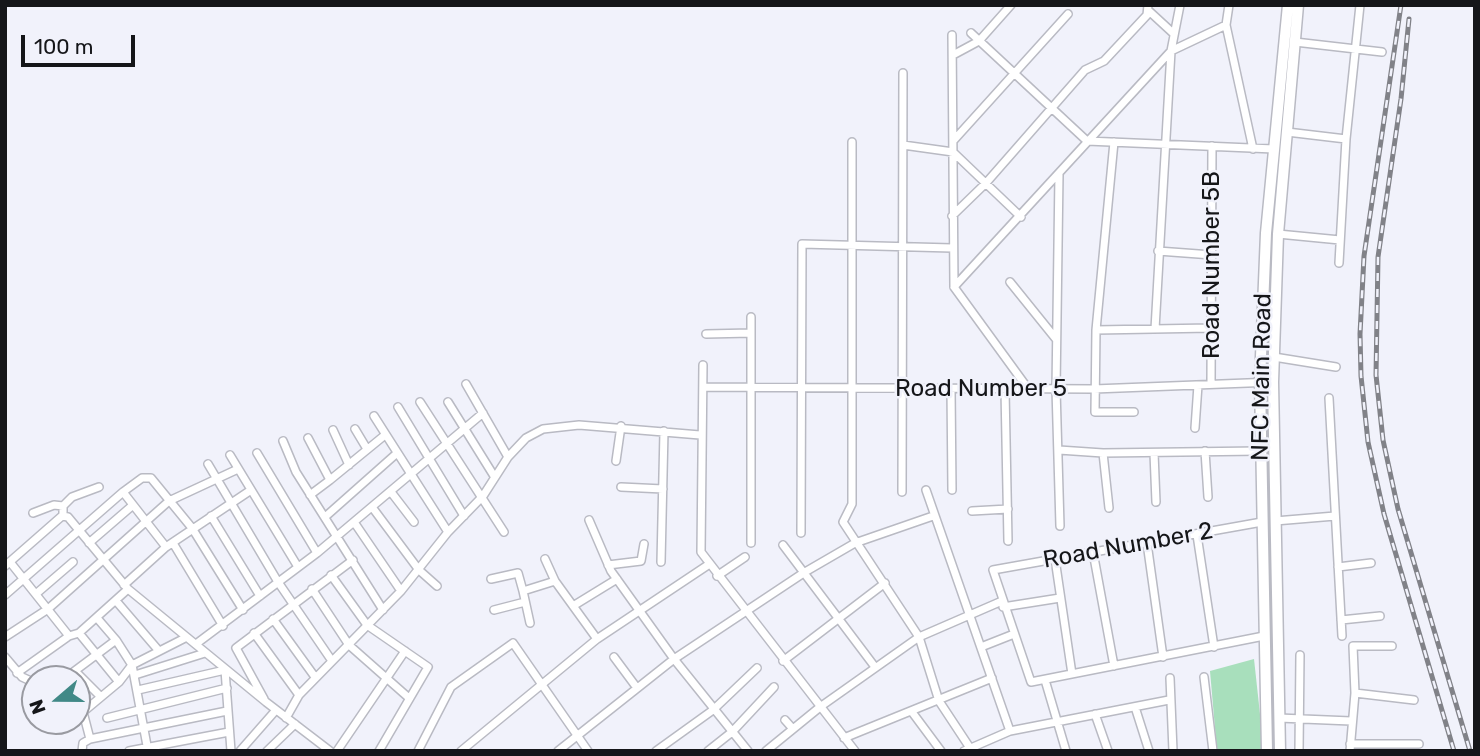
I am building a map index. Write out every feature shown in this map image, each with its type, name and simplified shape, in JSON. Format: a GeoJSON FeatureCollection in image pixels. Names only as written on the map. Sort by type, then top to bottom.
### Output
{"type":"FeatureCollection","features":[{"type":"Feature","properties":{"kind":"main road","name":"NFC Main Road"},"geometry":{"type":"LineString","coordinates":[[1280,751],[1273,382],[1278,234],[1287,132],[1285,97],[1289,5]]}},
{"type":"Feature","properties":{"kind":"main road","name":"NFC Main Road"},"geometry":{"type":"LineString","coordinates":[[1267,751],[1260,451],[1265,233],[1274,149],[1295,42],[1298,5]]}},
{"type":"Feature","properties":{"kind":"street"},"geometry":{"type":"LineString","coordinates":[[953,55],[979,41],[1012,5]]}},
{"type":"Feature","properties":{"kind":"street"},"geometry":{"type":"LineString","coordinates":[[1155,329],[1171,51],[1180,5]]}},
{"type":"Feature","properties":{"kind":"street"},"geometry":{"type":"LineString","coordinates":[[1229,5],[1226,25],[1252,149]]}},
{"type":"Feature","properties":{"kind":"street"},"geometry":{"type":"LineString","coordinates":[[1339,263],[1346,139],[1360,5]]}},
{"type":"Feature","properties":{"kind":"street"},"geometry":{"type":"LineString","coordinates":[[951,217],[986,183],[1085,70],[1104,61],[1149,8],[1174,34]]}},
{"type":"Feature","properties":{"kind":"street"},"geometry":{"type":"LineString","coordinates":[[954,141],[1068,14]]}},
{"type":"Feature","properties":{"kind":"street"},"geometry":{"type":"LineString","coordinates":[[954,287],[1171,51],[1226,25]]}},
{"type":"Feature","properties":{"kind":"street"},"geometry":{"type":"LineString","coordinates":[[971,33],[1087,141],[1274,149]]}},
{"type":"Feature","properties":{"kind":"street"},"geometry":{"type":"LineString","coordinates":[[952,35],[954,141],[951,217],[954,287],[1029,390]]}},
{"type":"Feature","properties":{"kind":"street"},"geometry":{"type":"LineString","coordinates":[[1295,42],[1382,52]]}},
{"type":"Feature","properties":{"kind":"street"},"geometry":{"type":"LineString","coordinates":[[902,492],[901,247],[904,73]]}},
{"type":"Feature","properties":{"kind":"street"},"geometry":{"type":"LineString","coordinates":[[1287,132],[1346,139]]}},
{"type":"Feature","properties":{"kind":"street"},"geometry":{"type":"LineString","coordinates":[[852,142],[852,504],[843,520],[855,543],[885,583],[919,637],[939,701],[969,749],[1010,731],[1169,700]]}},
{"type":"Feature","properties":{"kind":"street"},"geometry":{"type":"LineString","coordinates":[[1114,142],[1096,330],[1095,412],[1134,412]]}},
{"type":"Feature","properties":{"kind":"street"},"geometry":{"type":"LineString","coordinates":[[903,145],[953,152],[1021,217]]}},
{"type":"Feature","properties":{"kind":"street","name":"Road Number 5B"},"geometry":{"type":"LineString","coordinates":[[1211,384],[1212,146]]}},
{"type":"Feature","properties":{"kind":"street"},"geometry":{"type":"LineString","coordinates":[[1059,174],[1056,389],[1060,526]]}},
{"type":"Feature","properties":{"kind":"street"},"geometry":{"type":"LineString","coordinates":[[1278,234],[1340,240]]}},
{"type":"Feature","properties":{"kind":"street"},"geometry":{"type":"LineString","coordinates":[[801,533],[802,244],[952,248]]}},
{"type":"Feature","properties":{"kind":"street"},"geometry":{"type":"LineString","coordinates":[[1158,251],[1212,254]]}},
{"type":"Feature","properties":{"kind":"street"},"geometry":{"type":"LineString","coordinates":[[1010,282],[1056,339]]}},
{"type":"Feature","properties":{"kind":"street"},"geometry":{"type":"LineString","coordinates":[[751,317],[751,543]]}},
{"type":"Feature","properties":{"kind":"street"},"geometry":{"type":"LineString","coordinates":[[1096,330],[1211,328]]}},
{"type":"Feature","properties":{"kind":"street"},"geometry":{"type":"LineString","coordinates":[[706,334],[751,334]]}},
{"type":"Feature","properties":{"kind":"street"},"geometry":{"type":"LineString","coordinates":[[1274,357],[1336,367]]}},
{"type":"Feature","properties":{"kind":"street"},"geometry":{"type":"LineString","coordinates":[[703,365],[700,435],[701,552],[708,565],[855,751]]}},
{"type":"Feature","properties":{"kind":"street","name":"Road Number 5"},"geometry":{"type":"LineString","coordinates":[[702,387],[1029,390],[1273,382]]}},
{"type":"Feature","properties":{"kind":"street"},"geometry":{"type":"LineString","coordinates":[[466,384],[508,457]]}},
{"type":"Feature","properties":{"kind":"street"},"geometry":{"type":"LineString","coordinates":[[1195,428],[1198,385]]}},
{"type":"Feature","properties":{"kind":"street"},"geometry":{"type":"LineString","coordinates":[[951,389],[952,489]]}},
{"type":"Feature","properties":{"kind":"street"},"geometry":{"type":"LineString","coordinates":[[1005,390],[1008,541]]}},
{"type":"Feature","properties":{"kind":"street"},"geometry":{"type":"LineString","coordinates":[[1329,398],[1342,636]]}},
{"type":"Feature","properties":{"kind":"street"},"geometry":{"type":"LineString","coordinates":[[448,401],[494,476]]}},
{"type":"Feature","properties":{"kind":"street"},"geometry":{"type":"LineString","coordinates":[[421,402],[504,532]]}},
{"type":"Feature","properties":{"kind":"street"},"geometry":{"type":"LineString","coordinates":[[398,407],[464,516]]}},
{"type":"Feature","properties":{"kind":"street"},"geometry":{"type":"LineString","coordinates":[[196,644],[337,537],[483,414]]}},
{"type":"Feature","properties":{"kind":"street"},"geometry":{"type":"LineString","coordinates":[[374,416],[448,532]]}},
{"type":"Feature","properties":{"kind":"street"},"geometry":{"type":"LineString","coordinates":[[286,718],[299,695],[401,591],[448,532],[483,496],[508,457],[526,438],[543,429],[562,425],[621,426],[700,435]]}},
{"type":"Feature","properties":{"kind":"street"},"geometry":{"type":"LineString","coordinates":[[616,461],[621,426]]}},
{"type":"Feature","properties":{"kind":"street"},"geometry":{"type":"LineString","coordinates":[[355,429],[368,449]]}},
{"type":"Feature","properties":{"kind":"street"},"geometry":{"type":"LineString","coordinates":[[333,430],[349,465]]}},
{"type":"Feature","properties":{"kind":"street"},"geometry":{"type":"LineString","coordinates":[[662,562],[664,431]]}},
{"type":"Feature","properties":{"kind":"street"},"geometry":{"type":"LineString","coordinates":[[310,495],[385,435]]}},
{"type":"Feature","properties":{"kind":"street"},"geometry":{"type":"LineString","coordinates":[[308,438],[330,480]]}},
{"type":"Feature","properties":{"kind":"street"},"geometry":{"type":"LineString","coordinates":[[283,441],[310,495],[383,610]]}},
{"type":"Feature","properties":{"kind":"street"},"geometry":{"type":"LineString","coordinates":[[1059,450],[1103,453],[1260,451]]}},
{"type":"Feature","properties":{"kind":"street"},"geometry":{"type":"LineString","coordinates":[[1205,451],[1208,497]]}},
{"type":"Feature","properties":{"kind":"street"},"geometry":{"type":"LineString","coordinates":[[257,453],[317,553]]}},
{"type":"Feature","properties":{"kind":"street"},"geometry":{"type":"LineString","coordinates":[[1103,453],[1109,508]]}},
{"type":"Feature","properties":{"kind":"street"},"geometry":{"type":"LineString","coordinates":[[1154,453],[1156,502]]}},
{"type":"Feature","properties":{"kind":"street"},"geometry":{"type":"LineString","coordinates":[[325,517],[396,454]]}},
{"type":"Feature","properties":{"kind":"street"},"geometry":{"type":"LineString","coordinates":[[230,455],[298,567]]}},
{"type":"Feature","properties":{"kind":"street"},"geometry":{"type":"LineString","coordinates":[[208,464],[278,582],[332,661]]}},
{"type":"Feature","properties":{"kind":"street"},"geometry":{"type":"LineString","coordinates":[[5,637],[48,609],[169,501],[238,468]]}},
{"type":"Feature","properties":{"kind":"street"},"geometry":{"type":"LineString","coordinates":[[5,595],[123,492],[148,477],[192,528],[243,610]]}},
{"type":"Feature","properties":{"kind":"street"},"geometry":{"type":"LineString","coordinates":[[69,636],[37,593],[8,564],[63,516],[64,506],[72,497],[99,487]]}},
{"type":"Feature","properties":{"kind":"street"},"geometry":{"type":"LineString","coordinates":[[621,487],[663,489]]}},
{"type":"Feature","properties":{"kind":"street"},"geometry":{"type":"LineString","coordinates":[[17,673],[69,636],[79,633],[117,602],[126,587],[170,545],[251,490]]}},
{"type":"Feature","properties":{"kind":"street"},"geometry":{"type":"LineString","coordinates":[[926,490],[1010,731]]}},
{"type":"Feature","properties":{"kind":"street"},"geometry":{"type":"LineString","coordinates":[[123,492],[146,522],[170,545],[223,626]]}},
{"type":"Feature","properties":{"kind":"street"},"geometry":{"type":"LineString","coordinates":[[391,492],[414,522]]}},
{"type":"Feature","properties":{"kind":"street"},"geometry":{"type":"LineString","coordinates":[[33,513],[54,505],[64,506]]}},
{"type":"Feature","properties":{"kind":"street"},"geometry":{"type":"LineString","coordinates":[[89,543],[133,505]]}},
{"type":"Feature","properties":{"kind":"street"},"geometry":{"type":"LineString","coordinates":[[372,507],[419,569],[437,586]]}},
{"type":"Feature","properties":{"kind":"street"},"geometry":{"type":"LineString","coordinates":[[972,511],[1008,509]]}},
{"type":"Feature","properties":{"kind":"street"},"geometry":{"type":"LineString","coordinates":[[63,516],[126,587],[185,638],[330,751]]}},
{"type":"Feature","properties":{"kind":"street"},"geometry":{"type":"LineString","coordinates":[[211,516],[260,596]]}},
{"type":"Feature","properties":{"kind":"street"},"geometry":{"type":"LineString","coordinates":[[558,751],[674,659],[805,572],[855,543],[933,516]]}},
{"type":"Feature","properties":{"kind":"street"},"geometry":{"type":"LineString","coordinates":[[1275,521],[1335,516]]}},
{"type":"Feature","properties":{"kind":"street"},"geometry":{"type":"LineString","coordinates":[[589,520],[608,565],[617,579],[674,659],[748,751]]}},
{"type":"Feature","properties":{"kind":"street"},"geometry":{"type":"LineString","coordinates":[[354,522],[401,591]]}},
{"type":"Feature","properties":{"kind":"street","name":"Road Number 2"},"geometry":{"type":"LineString","coordinates":[[1003,604],[993,570],[1262,522]]}},
{"type":"Feature","properties":{"kind":"street"},"geometry":{"type":"LineString","coordinates":[[1197,535],[1214,647]]}},
{"type":"Feature","properties":{"kind":"street"},"geometry":{"type":"LineString","coordinates":[[1147,543],[1163,657]]}},
{"type":"Feature","properties":{"kind":"street"},"geometry":{"type":"LineString","coordinates":[[608,565],[641,561],[644,544]]}},
{"type":"Feature","properties":{"kind":"street"},"geometry":{"type":"LineString","coordinates":[[783,545],[874,667]]}},
{"type":"Feature","properties":{"kind":"street"},"geometry":{"type":"LineString","coordinates":[[1093,552],[1114,666]]}},
{"type":"Feature","properties":{"kind":"street"},"geometry":{"type":"LineString","coordinates":[[717,576],[745,557]]}},
{"type":"Feature","properties":{"kind":"street"},"geometry":{"type":"LineString","coordinates":[[545,559],[555,581],[597,639]]}},
{"type":"Feature","properties":{"kind":"street"},"geometry":{"type":"LineString","coordinates":[[1055,559],[1072,674]]}},
{"type":"Feature","properties":{"kind":"street"},"geometry":{"type":"LineString","coordinates":[[266,702],[236,648],[292,603],[353,560]]}},
{"type":"Feature","properties":{"kind":"street"},"geometry":{"type":"LineString","coordinates":[[37,593],[73,562]]}},
{"type":"Feature","properties":{"kind":"street"},"geometry":{"type":"LineString","coordinates":[[1338,567],[1371,563]]}},
{"type":"Feature","properties":{"kind":"street"},"geometry":{"type":"LineString","coordinates":[[461,751],[597,639],[708,565]]}},
{"type":"Feature","properties":{"kind":"street"},"geometry":{"type":"LineString","coordinates":[[491,579],[518,573],[530,623]]}},
{"type":"Feature","properties":{"kind":"street"},"geometry":{"type":"LineString","coordinates":[[331,575],[368,625],[428,667],[379,751]]}},
{"type":"Feature","properties":{"kind":"street"},"geometry":{"type":"LineString","coordinates":[[573,606],[617,579]]}},
{"type":"Feature","properties":{"kind":"street"},"geometry":{"type":"LineString","coordinates":[[523,591],[555,581]]}},
{"type":"Feature","properties":{"kind":"street"},"geometry":{"type":"LineString","coordinates":[[783,660],[885,583]]}},
{"type":"Feature","properties":{"kind":"street"},"geometry":{"type":"LineString","coordinates":[[312,589],[349,645],[409,698]]}},
{"type":"Feature","properties":{"kind":"street"},"geometry":{"type":"LineString","coordinates":[[766,751],[820,707],[919,637],[969,614],[1003,604],[1060,598]]}},
{"type":"Feature","properties":{"kind":"street"},"geometry":{"type":"LineString","coordinates":[[117,602],[159,651]]}},
{"type":"Feature","properties":{"kind":"street"},"geometry":{"type":"LineString","coordinates":[[494,610],[525,602]]}},
{"type":"Feature","properties":{"kind":"street"},"geometry":{"type":"LineString","coordinates":[[1003,604],[1031,682],[1264,636]]}},
{"type":"Feature","properties":{"kind":"street"},"geometry":{"type":"LineString","coordinates":[[1341,620],[1380,616]]}},
{"type":"Feature","properties":{"kind":"street"},"geometry":{"type":"LineString","coordinates":[[97,618],[132,665],[148,749]]}},
{"type":"Feature","properties":{"kind":"street"},"geometry":{"type":"LineString","coordinates":[[274,619],[315,677]]}},
{"type":"Feature","properties":{"kind":"street"},"geometry":{"type":"LineString","coordinates":[[79,633],[119,682]]}},
{"type":"Feature","properties":{"kind":"street"},"geometry":{"type":"LineString","coordinates":[[254,633],[299,695]]}},
{"type":"Feature","properties":{"kind":"street"},"geometry":{"type":"LineString","coordinates":[[981,647],[1014,634]]}},
{"type":"Feature","properties":{"kind":"street"},"geometry":{"type":"LineString","coordinates":[[91,705],[119,682],[132,665],[185,638]]}},
{"type":"Feature","properties":{"kind":"street"},"geometry":{"type":"LineString","coordinates":[[83,665],[116,640]]}},
{"type":"Feature","properties":{"kind":"street"},"geometry":{"type":"LineString","coordinates":[[418,751],[451,687],[513,643],[588,751]]}},
{"type":"Feature","properties":{"kind":"street"},"geometry":{"type":"LineString","coordinates":[[1392,646],[1353,646],[1355,693],[1350,748],[1419,744]]}},
{"type":"Feature","properties":{"kind":"street"},"geometry":{"type":"LineString","coordinates":[[337,751],[405,651]]}},
{"type":"Feature","properties":{"kind":"street"},"geometry":{"type":"LineString","coordinates":[[135,676],[205,653]]}},
{"type":"Feature","properties":{"kind":"street"},"geometry":{"type":"LineString","coordinates":[[1299,751],[1300,655]]}},
{"type":"Feature","properties":{"kind":"street"},"geometry":{"type":"LineString","coordinates":[[5,657],[21,675]]}},
{"type":"Feature","properties":{"kind":"street"},"geometry":{"type":"LineString","coordinates":[[614,657],[637,688]]}},
{"type":"Feature","properties":{"kind":"street"},"geometry":{"type":"LineString","coordinates":[[656,751],[713,709],[757,668]]}},
{"type":"Feature","properties":{"kind":"street"},"geometry":{"type":"LineString","coordinates":[[225,670],[231,751]]}},
{"type":"Feature","properties":{"kind":"street"},"geometry":{"type":"LineString","coordinates":[[138,690],[225,670]]}},
{"type":"Feature","properties":{"kind":"street"},"geometry":{"type":"LineString","coordinates":[[1170,677],[1173,751]]}},
{"type":"Feature","properties":{"kind":"street"},"geometry":{"type":"LineString","coordinates":[[1204,677],[1213,751]]}},
{"type":"Feature","properties":{"kind":"street"},"geometry":{"type":"LineString","coordinates":[[844,737],[992,678]]}},
{"type":"Feature","properties":{"kind":"street"},"geometry":{"type":"LineString","coordinates":[[1045,680],[1066,751]]}},
{"type":"Feature","properties":{"kind":"street"},"geometry":{"type":"LineString","coordinates":[[91,687],[101,697]]}},
{"type":"Feature","properties":{"kind":"street"},"geometry":{"type":"LineString","coordinates":[[708,751],[732,732],[774,687]]}},
{"type":"Feature","properties":{"kind":"street"},"geometry":{"type":"LineString","coordinates":[[107,718],[226,688]]}},
{"type":"Feature","properties":{"kind":"street"},"geometry":{"type":"LineString","coordinates":[[1355,693],[1413,700]]}},
{"type":"Feature","properties":{"kind":"street"},"geometry":{"type":"LineString","coordinates":[[1135,707],[1149,751]]}},
{"type":"Feature","properties":{"kind":"street"},"geometry":{"type":"LineString","coordinates":[[82,751],[83,743],[90,739],[145,730],[228,710]]}},
{"type":"Feature","properties":{"kind":"street"},"geometry":{"type":"LineString","coordinates":[[240,751],[276,710]]}},
{"type":"Feature","properties":{"kind":"street"},"geometry":{"type":"LineString","coordinates":[[912,712],[941,751]]}},
{"type":"Feature","properties":{"kind":"street"},"geometry":{"type":"LineString","coordinates":[[1095,714],[1108,751]]}},
{"type":"Feature","properties":{"kind":"street"},"geometry":{"type":"LineString","coordinates":[[1279,718],[1352,721]]}},
{"type":"Feature","properties":{"kind":"street"},"geometry":{"type":"LineString","coordinates":[[785,720],[793,729]]}},
{"type":"Feature","properties":{"kind":"street"},"geometry":{"type":"LineString","coordinates":[[271,750],[295,724]]}},
{"type":"Feature","properties":{"kind":"street"},"geometry":{"type":"LineString","coordinates":[[129,751],[229,732]]}},
{"type":"Feature","properties":{"kind":"street"},"geometry":{"type":"LineString","coordinates":[[89,735],[90,739]]}},
{"type":"Feature","properties":{"kind":"green space"},"geometry":{"type":"Polygon","coordinates":[[[1254,659],[1264,751],[1217,751],[1210,671],[1254,659]]]}},
{"type":"Feature","properties":{"kind":"railway"},"geometry":{"type":"LineString","coordinates":[[1401,5],[1364,256],[1361,376],[1368,442],[1384,514],[1454,751]]}},
{"type":"Feature","properties":{"kind":"railway"},"geometry":{"type":"LineString","coordinates":[[1409,19],[1401,99],[1378,257],[1376,375],[1383,440],[1398,509],[1470,751]]}}]}
